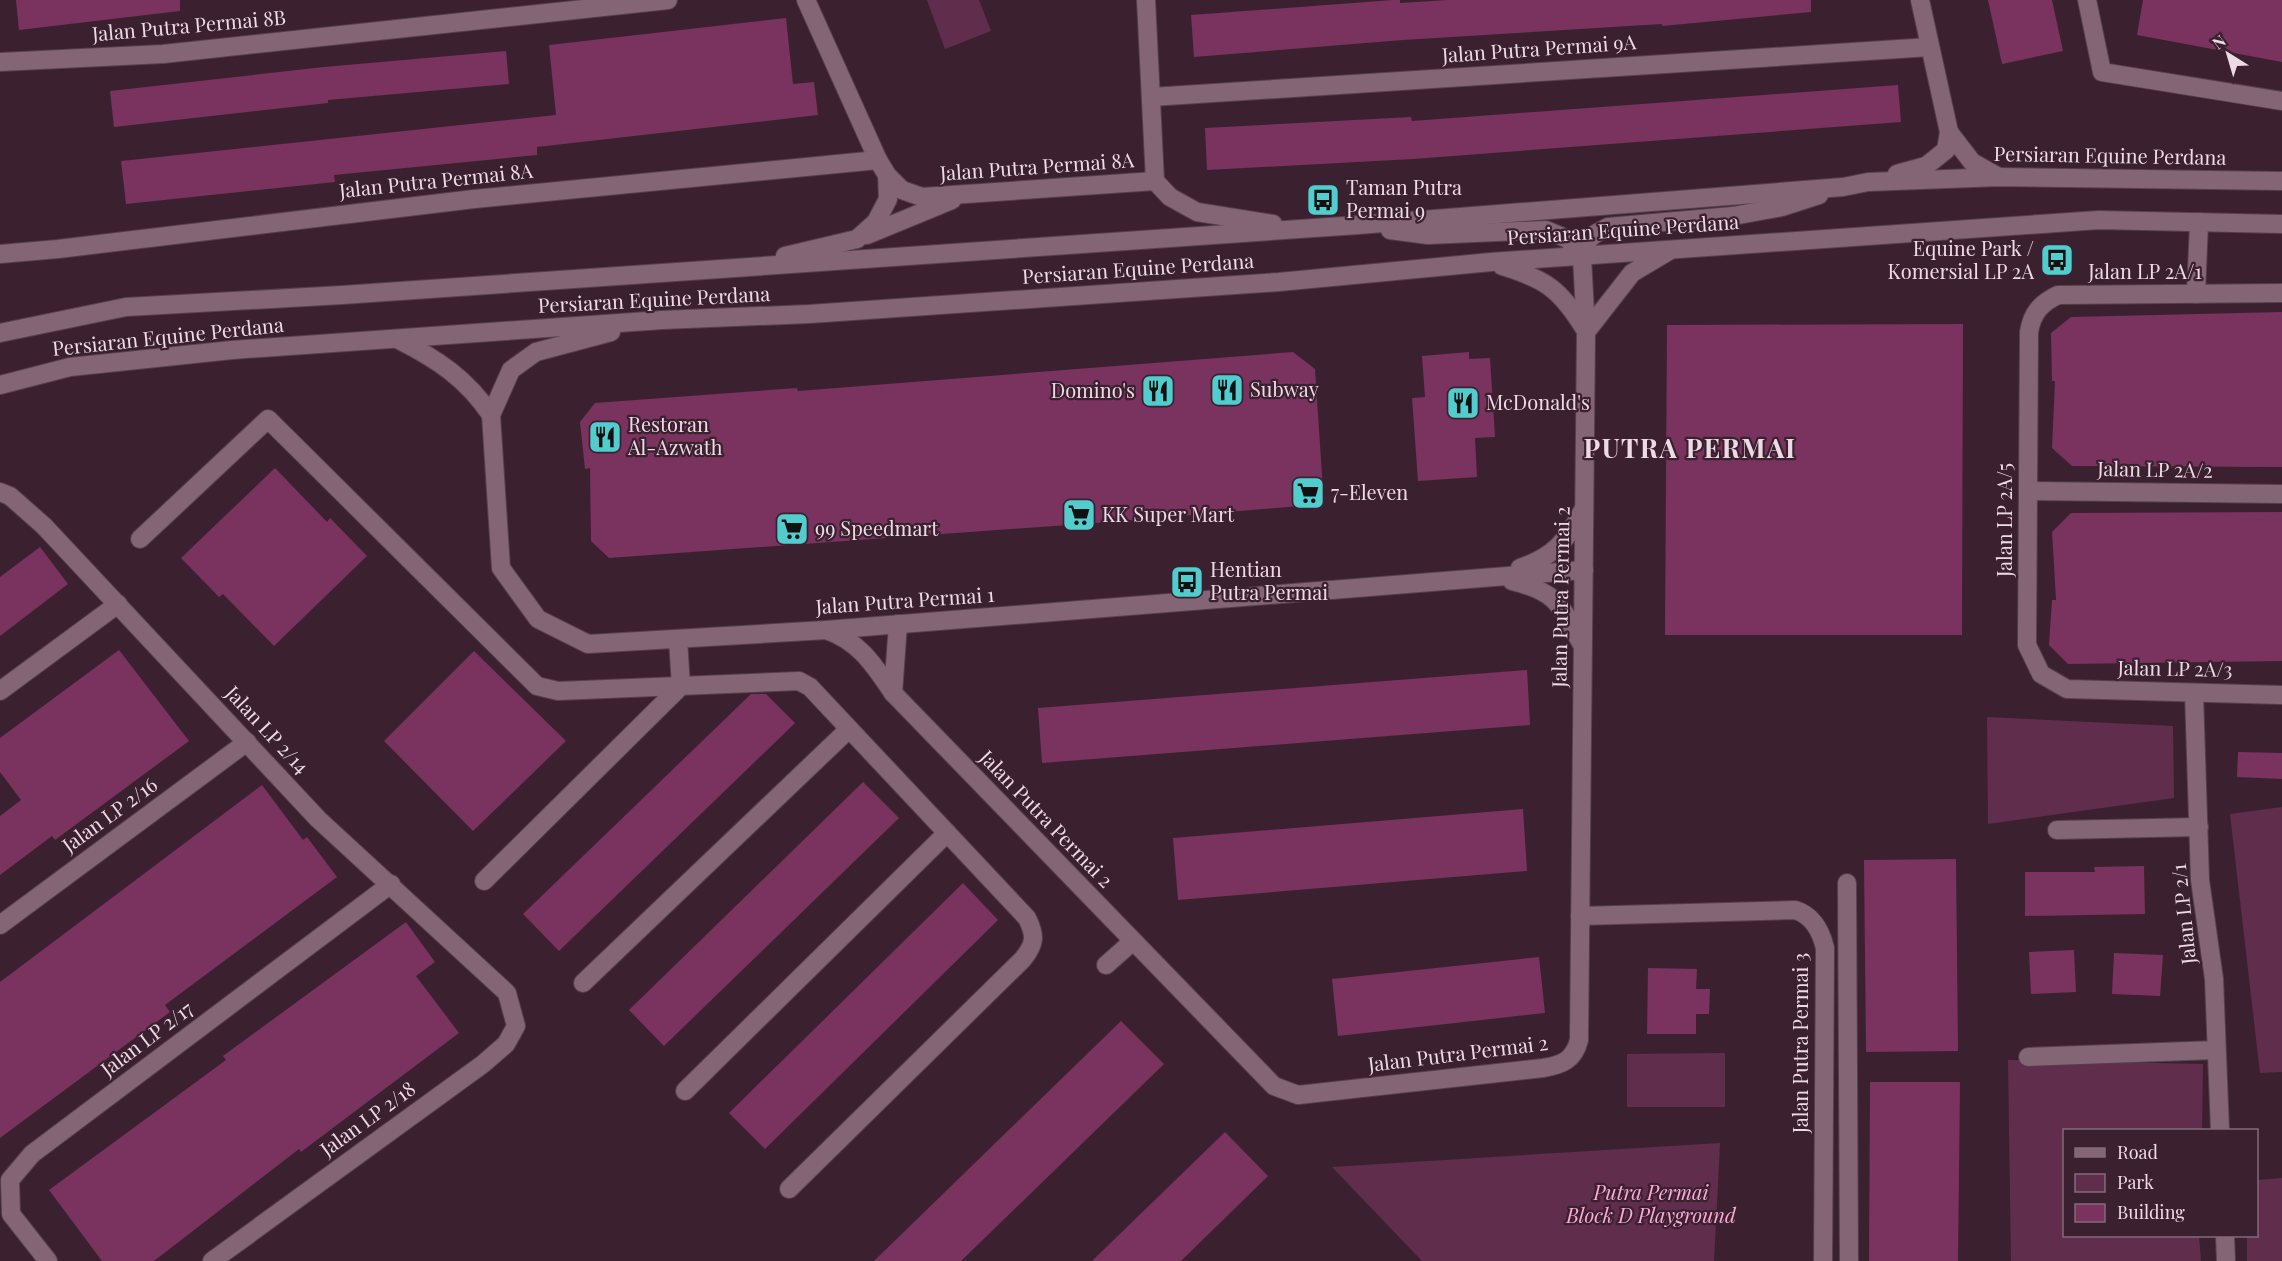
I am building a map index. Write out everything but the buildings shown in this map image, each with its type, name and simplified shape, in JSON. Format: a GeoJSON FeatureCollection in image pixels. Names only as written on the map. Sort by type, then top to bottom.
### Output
{"type":"FeatureCollection","features":[{"type":"Feature","properties":{"kind":"street","name":"Jalan Putra Permai 8B"},"geometry":{"type":"LineString","coordinates":[[0,62],[163,54],[668,0]]}},
{"type":"Feature","properties":{"kind":"street"},"geometry":{"type":"LineString","coordinates":[[806,0],[882,167],[888,199],[876,222],[857,239]]}},
{"type":"Feature","properties":{"kind":"street"},"geometry":{"type":"LineString","coordinates":[[1146,0],[1155,181]]}},
{"type":"Feature","properties":{"kind":"street"},"geometry":{"type":"LineString","coordinates":[[1868,182],[1926,166],[1946,150],[1949,132],[1920,0]]}},
{"type":"Feature","properties":{"kind":"street"},"geometry":{"type":"LineString","coordinates":[[2087,0],[2102,72],[2282,101]]}},
{"type":"Feature","properties":{"kind":"street","name":"Jalan Putra Permai 9A"},"geometry":{"type":"LineString","coordinates":[[1151,97],[1930,47]]}},
{"type":"Feature","properties":{"kind":"street"},"geometry":{"type":"LineString","coordinates":[[1949,132],[1972,162],[1999,177]]}},
{"type":"Feature","properties":{"kind":"street","name":"Jalan Putra Permai 8A"},"geometry":{"type":"LineString","coordinates":[[0,254],[474,199],[882,167],[902,190],[922,197],[963,196],[1155,181],[1170,197],[1197,212],[1256,220],[1293,229]]}},
{"type":"Feature","properties":{"kind":"street","name":"Persiaran Equine Perdana"},"geometry":{"type":"LineString","coordinates":[[0,333],[126,307],[731,269],[1358,225],[1843,187],[1868,182],[1999,177],[2282,181]]}},
{"type":"Feature","properties":{"kind":"street"},"geometry":{"type":"LineString","coordinates":[[1582,257],[1588,240],[1608,227],[1762,211],[1782,207],[1843,187]]}},
{"type":"Feature","properties":{"kind":"street"},"geometry":{"type":"LineString","coordinates":[[731,269],[857,239],[963,196]]}},
{"type":"Feature","properties":{"kind":"street","name":"Persiaran Equine Perdana"},"geometry":{"type":"LineString","coordinates":[[0,385],[70,367],[232,350],[662,320],[809,314],[1267,283],[1491,262],[1957,232],[2098,220],[2282,224]]}},
{"type":"Feature","properties":{"kind":"street"},"geometry":{"type":"LineString","coordinates":[[2196,294],[2199,222]]}},
{"type":"Feature","properties":{"kind":"street"},"geometry":{"type":"LineString","coordinates":[[1358,225],[1428,235],[1546,230],[1568,239],[1582,257]]}},
{"type":"Feature","properties":{"kind":"street"},"geometry":{"type":"LineString","coordinates":[[1491,262],[1537,276],[1568,301],[1586,332],[1632,273],[1673,249]]}},
{"type":"Feature","properties":{"kind":"street","name":"Jalan Putra Permai 2"},"geometry":{"type":"LineString","coordinates":[[826,630],[847,637],[879,672],[893,693],[1274,1086],[1298,1095],[1542,1068],[1566,1062],[1576,1052],[1579,1040],[1586,332],[1582,257]]}},
{"type":"Feature","properties":{"kind":"street","name":"Jalan LP 2A/1"},"geometry":{"type":"LineString","coordinates":[[2029,332],[2031,319],[2038,308],[2058,295],[2282,293]]}},
{"type":"Feature","properties":{"kind":"street","name":"Jalan Putra Permai 1"},"geometry":{"type":"LineString","coordinates":[[662,320],[536,352],[511,370],[491,415],[501,568],[538,619],[588,644],[826,630],[1584,570]]}},
{"type":"Feature","properties":{"kind":"street","name":"Jalan LP 2A/5"},"geometry":{"type":"LineString","coordinates":[[2029,332],[2027,645],[2041,674],[2067,689]]}},
{"type":"Feature","properties":{"kind":"street"},"geometry":{"type":"LineString","coordinates":[[399,340],[430,355],[458,375],[477,395],[491,415]]}},
{"type":"Feature","properties":{"kind":"street"},"geometry":{"type":"LineString","coordinates":[[140,539],[268,419],[537,686],[558,691],[799,681],[810,687],[1027,918],[1034,932],[1033,946],[789,1189]]}},
{"type":"Feature","properties":{"kind":"street","name":"Jalan LP 2A/2"},"geometry":{"type":"LineString","coordinates":[[2028,491],[2282,494]]}},
{"type":"Feature","properties":{"kind":"street","name":"Jalan LP 2/14"},"geometry":{"type":"LineString","coordinates":[[0,492],[10,496],[44,526],[318,819],[507,993]]}},
{"type":"Feature","properties":{"kind":"street","name":"Jalan Putra Permai 1"},"geometry":{"type":"LineString","coordinates":[[1496,577],[1543,560],[1569,536],[1584,507]]}},
{"type":"Feature","properties":{"kind":"street","name":"Jalan Putra Permai 1"},"geometry":{"type":"LineString","coordinates":[[1496,577],[1539,588],[1561,605],[1583,645]]}},
{"type":"Feature","properties":{"kind":"street"},"geometry":{"type":"LineString","coordinates":[[0,691],[118,604]]}},
{"type":"Feature","properties":{"kind":"street"},"geometry":{"type":"LineString","coordinates":[[893,693],[898,624]]}},
{"type":"Feature","properties":{"kind":"street"},"geometry":{"type":"LineString","coordinates":[[484,881],[681,686],[678,639]]}},
{"type":"Feature","properties":{"kind":"street","name":"Jalan LP 2A/3"},"geometry":{"type":"LineString","coordinates":[[2067,689],[2282,695]]}},
{"type":"Feature","properties":{"kind":"street","name":"Jalan LP 2/1"},"geometry":{"type":"LineString","coordinates":[[2194,693],[2200,880],[2214,979],[2220,1129]]}},
{"type":"Feature","properties":{"kind":"street"},"geometry":{"type":"LineString","coordinates":[[583,982],[849,729]]}},
{"type":"Feature","properties":{"kind":"street","name":"Jalan LP 2/16"},"geometry":{"type":"LineString","coordinates":[[0,925],[247,742]]}},
{"type":"Feature","properties":{"kind":"street"},"geometry":{"type":"LineString","coordinates":[[2057,830],[2199,827]]}},
{"type":"Feature","properties":{"kind":"street"},"geometry":{"type":"LineString","coordinates":[[685,1091],[947,833]]}},
{"type":"Feature","properties":{"kind":"street"},"geometry":{"type":"LineString","coordinates":[[1847,883],[1849,1261]]}},
{"type":"Feature","properties":{"kind":"street","name":"Jalan LP 2/17"},"geometry":{"type":"LineString","coordinates":[[48,1261],[11,1214],[10,1180],[32,1154],[391,884]]}},
{"type":"Feature","properties":{"kind":"street","name":"Jalan Putra Permai 3"},"geometry":{"type":"LineString","coordinates":[[1580,916],[1795,910],[1803,912],[1818,929],[1825,948],[1823,1261]]}},
{"type":"Feature","properties":{"kind":"street"},"geometry":{"type":"LineString","coordinates":[[1106,965],[1132,942]]}},
{"type":"Feature","properties":{"kind":"street","name":"Jalan LP 2/18"},"geometry":{"type":"LineString","coordinates":[[212,1261],[483,1064],[506,1044],[516,1026],[507,993]]}},
{"type":"Feature","properties":{"kind":"street"},"geometry":{"type":"LineString","coordinates":[[2028,1058],[2216,1050]]}},
{"type":"Feature","properties":{"kind":"street"},"geometry":{"type":"LineString","coordinates":[[2225,1237],[2226,1261]]}},
{"type":"Feature","properties":{"kind":"green space"},"geometry":{"type":"Polygon","coordinates":[[[927,0],[979,0],[991,31],[945,49],[927,0]]]}},
{"type":"Feature","properties":{"kind":"green space"},"geometry":{"type":"Polygon","coordinates":[[[1987,717],[2173,726],[2174,798],[1988,824],[1987,717]]]}},
{"type":"Feature","properties":{"kind":"green space"},"geometry":{"type":"Polygon","coordinates":[[[2282,807],[2282,1072],[2260,1073],[2230,814],[2282,807]]]}},
{"type":"Feature","properties":{"kind":"green space"},"geometry":{"type":"Polygon","coordinates":[[[1725,1053],[1725,1107],[1627,1107],[1627,1054],[1725,1053]]]}},
{"type":"Feature","properties":{"kind":"green space"},"geometry":{"type":"Polygon","coordinates":[[[2008,1060],[2203,1064],[2202,1129],[2063,1129],[2063,1237],[2199,1237],[2201,1261],[2011,1261],[2008,1060]]]}},
{"type":"Feature","properties":{"kind":"green space","name":"Putra Permai Block D Playground"},"geometry":{"type":"Polygon","coordinates":[[[1720,1143],[1714,1261],[1422,1261],[1332,1167],[1720,1143]]]}},
{"type":"Feature","properties":{"kind":"green space"},"geometry":{"type":"Polygon","coordinates":[[[2282,1178],[2282,1261],[2247,1261],[2247,1237],[2258,1237],[2258,1180],[2282,1178]]]}},
{"type":"Feature","properties":{"kind":"place","name":"Taman Putra Permai 9"},"geometry":{"type":"Point","coordinates":[1323,200]}},
{"type":"Feature","properties":{"kind":"place","name":"Equine Park / Komersial LP 2A"},"geometry":{"type":"Point","coordinates":[2057,260]}},
{"type":"Feature","properties":{"kind":"place","name":"Subway"},"geometry":{"type":"Point","coordinates":[1227,390]}},
{"type":"Feature","properties":{"kind":"place","name":"Domino's"},"geometry":{"type":"Point","coordinates":[1158,391]}},
{"type":"Feature","properties":{"kind":"place","name":"McDonald's"},"geometry":{"type":"Point","coordinates":[1463,403]}},
{"type":"Feature","properties":{"kind":"place","name":"Restoran Al-Azwath"},"geometry":{"type":"Point","coordinates":[605,437]}},
{"type":"Feature","properties":{"kind":"place","name":"7-Eleven"},"geometry":{"type":"Point","coordinates":[1308,493]}},
{"type":"Feature","properties":{"kind":"place","name":"KK Super Mart"},"geometry":{"type":"Point","coordinates":[1079,515]}},
{"type":"Feature","properties":{"kind":"place","name":"99 Speedmart"},"geometry":{"type":"Point","coordinates":[792,529]}},
{"type":"Feature","properties":{"kind":"place","name":"Hentian Putra Permai"},"geometry":{"type":"Point","coordinates":[1187,582]}},
{"type":"Feature","properties":{"kind":"district","name":"PUTRA PERMAI"},"geometry":{"type":"Point","coordinates":[1690,449]}}]}
